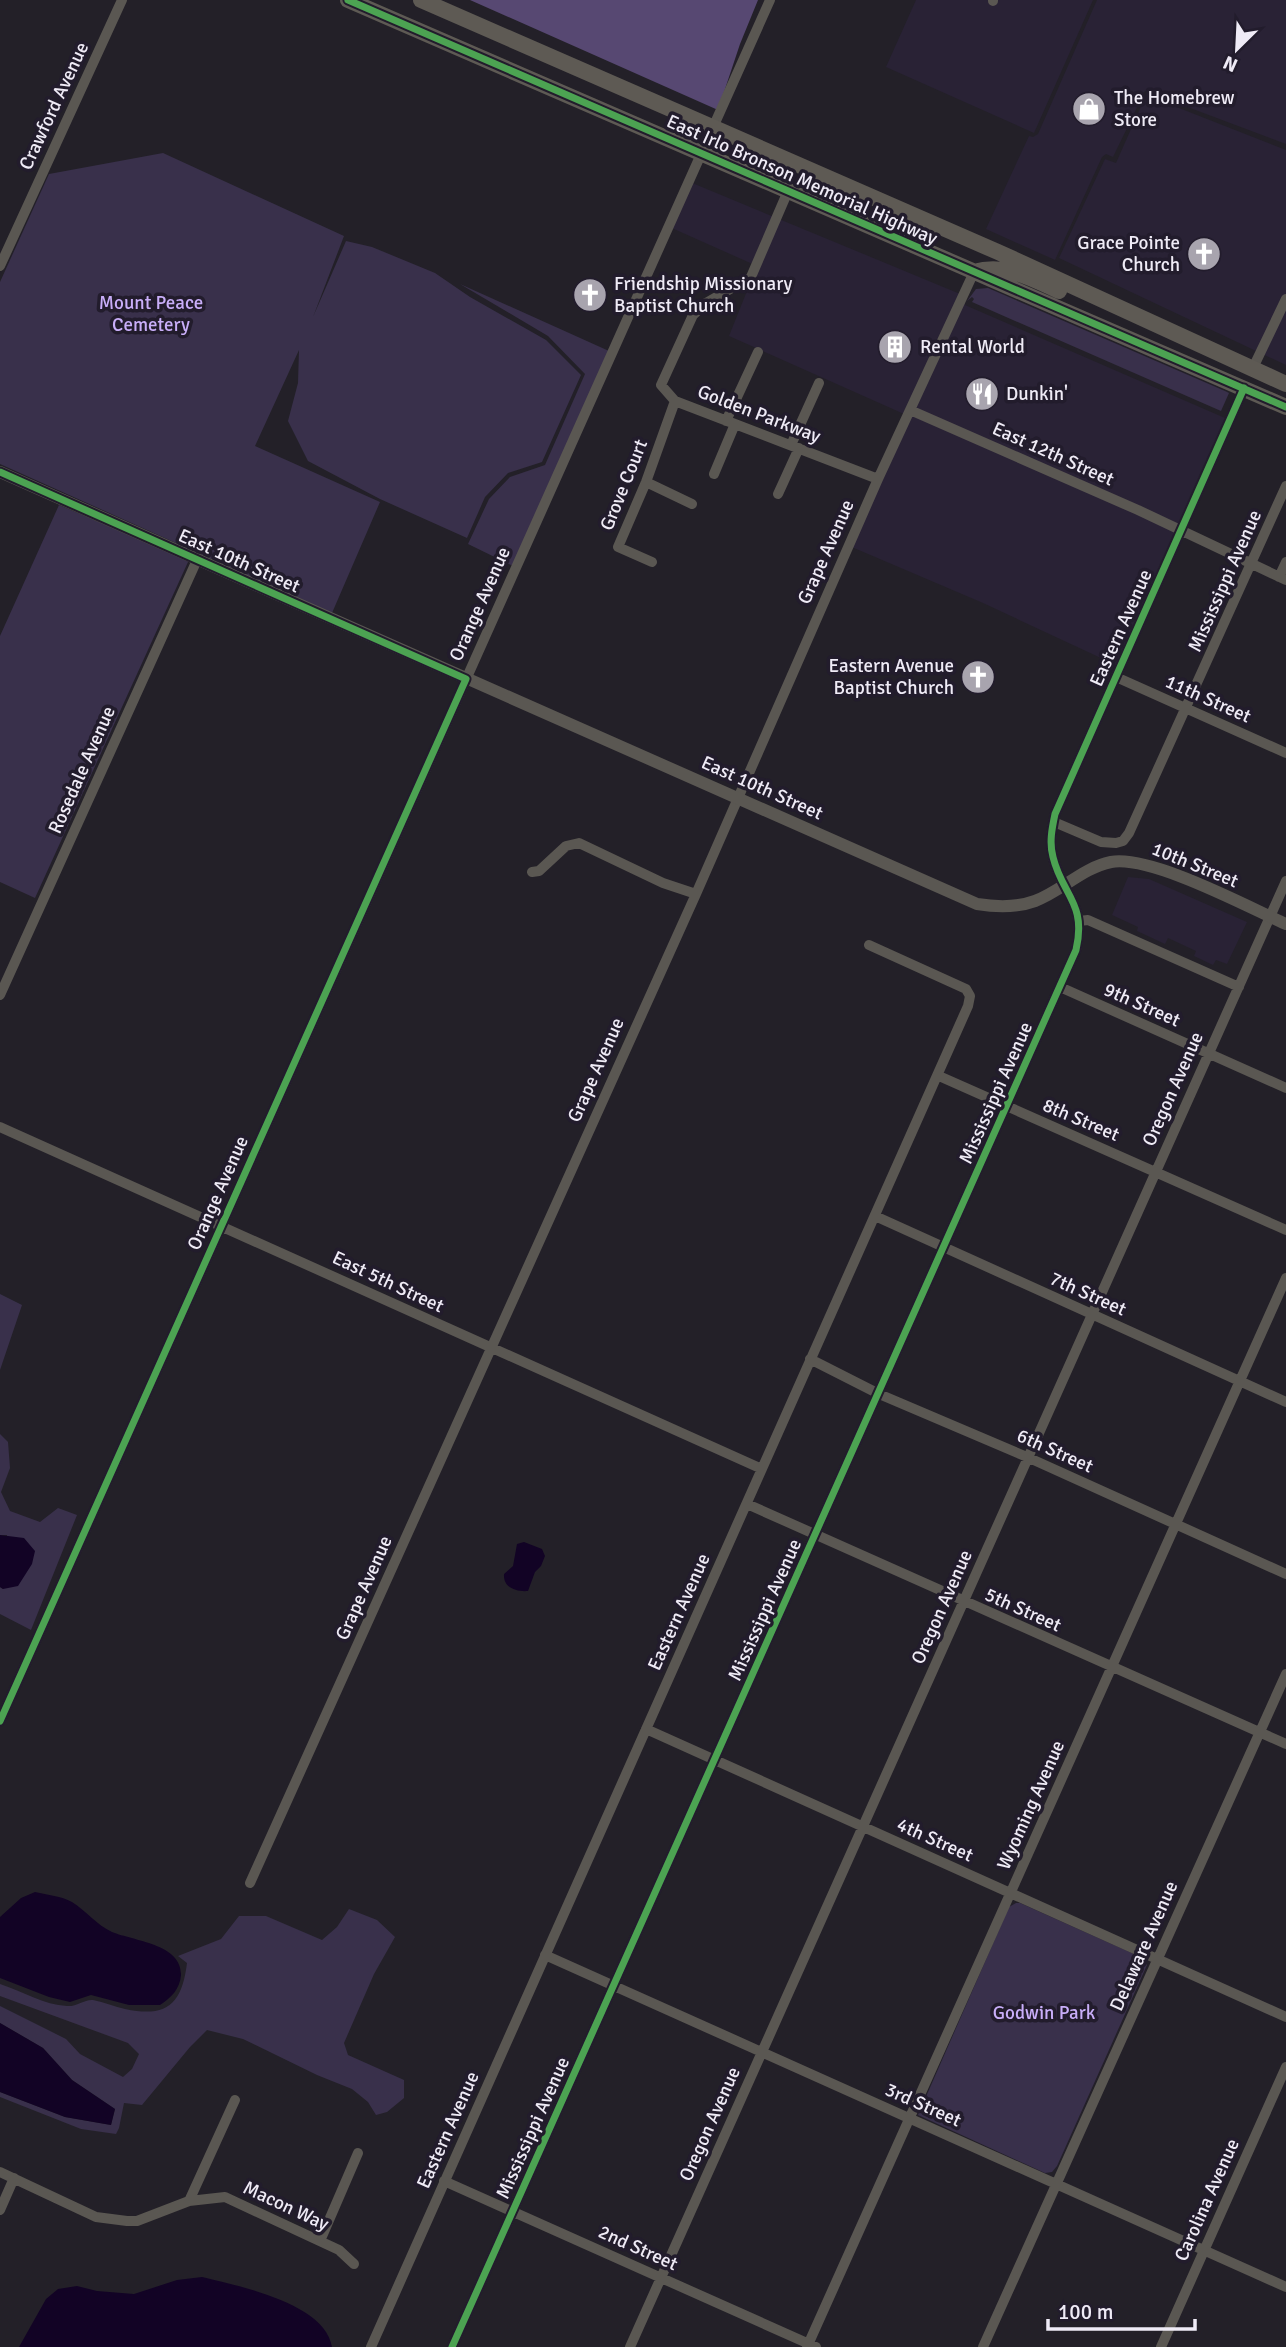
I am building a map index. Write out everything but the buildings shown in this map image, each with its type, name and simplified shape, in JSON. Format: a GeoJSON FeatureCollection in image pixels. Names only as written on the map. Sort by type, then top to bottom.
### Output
{"type":"FeatureCollection","features":[{"type":"Feature","properties":{"kind":"highway","name":"East Irlo Bronson Memorial Highway"},"geometry":{"type":"LineString","coordinates":[[348,0],[1286,407]]}},
{"type":"Feature","properties":{"kind":"highway","name":"East Irlo Bronson Memorial Highway"},"geometry":{"type":"LineString","coordinates":[[421,0],[998,252],[1286,384]]}},
{"type":"Feature","properties":{"kind":"highway"},"geometry":{"type":"LineString","coordinates":[[974,272],[992,267],[1006,269],[1115,317],[1136,317]]}},
{"type":"Feature","properties":{"kind":"highway"},"geometry":{"type":"LineString","coordinates":[[1121,336],[1134,331],[1231,374],[1252,370]]}},
{"type":"Feature","properties":{"kind":"highway"},"geometry":{"type":"LineString","coordinates":[[1244,388],[1256,384],[1264,385],[1286,395]]}},
{"type":"Feature","properties":{"kind":"street","name":"Crawford Avenue"},"geometry":{"type":"LineString","coordinates":[[0,266],[122,0]]}},
{"type":"Feature","properties":{"kind":"street","name":"Orange Avenue"},"geometry":{"type":"LineString","coordinates":[[0,1721],[770,0]]}},
{"type":"Feature","properties":{"kind":"street","name":"Golden Parkway"},"geometry":{"type":"LineString","coordinates":[[788,191],[751,277],[706,303],[693,315],[661,385],[676,401],[878,479]]}},
{"type":"Feature","properties":{"kind":"street","name":"Grape Avenue"},"geometry":{"type":"LineString","coordinates":[[250,1883],[738,799],[878,479],[974,272]]}},
{"type":"Feature","properties":{"kind":"street"},"geometry":{"type":"LineString","coordinates":[[1252,370],[1286,299]]}},
{"type":"Feature","properties":{"kind":"street"},"geometry":{"type":"LineString","coordinates":[[714,474],[730,422],[758,352]]}},
{"type":"Feature","properties":{"kind":"street"},"geometry":{"type":"LineString","coordinates":[[778,494],[819,383]]}},
{"type":"Feature","properties":{"kind":"street","name":"Eastern Avenue"},"geometry":{"type":"LineString","coordinates":[[1065,883],[1053,859],[1054,822],[1244,388]]}},
{"type":"Feature","properties":{"kind":"street","name":"Grove Court"},"geometry":{"type":"LineString","coordinates":[[652,562],[618,547],[676,401]]}},
{"type":"Feature","properties":{"kind":"street","name":"East 12th Street"},"geometry":{"type":"LineString","coordinates":[[910,410],[1138,510],[1283,579]]}},
{"type":"Feature","properties":{"kind":"street","name":"East 10th Street"},"geometry":{"type":"LineString","coordinates":[[0,472],[961,898],[993,906],[1012,906]]}},
{"type":"Feature","properties":{"kind":"street"},"geometry":{"type":"LineString","coordinates":[[646,482],[692,504]]}},
{"type":"Feature","properties":{"kind":"street","name":"Mississippi Avenue"},"geometry":{"type":"LineString","coordinates":[[1054,822],[1101,842],[1116,843],[1123,841],[1133,827],[1286,486]]}},
{"type":"Feature","properties":{"kind":"street","name":"Rosedale Avenue"},"geometry":{"type":"LineString","coordinates":[[0,995],[197,560]]}},
{"type":"Feature","properties":{"kind":"street"},"geometry":{"type":"LineString","coordinates":[[1283,579],[1286,562]]}},
{"type":"Feature","properties":{"kind":"street","name":"11th Street"},"geometry":{"type":"LineString","coordinates":[[1116,677],[1286,753]]}},
{"type":"Feature","properties":{"kind":"street"},"geometry":{"type":"LineString","coordinates":[[532,872],[540,871],[566,846],[579,843],[663,883],[695,894]]}},
{"type":"Feature","properties":{"kind":"street","name":"10th Street"},"geometry":{"type":"LineString","coordinates":[[1012,906],[1035,901],[1065,883],[1112,862],[1147,864],[1286,924]]}},
{"type":"Feature","properties":{"kind":"street","name":"Oregon Avenue"},"geometry":{"type":"LineString","coordinates":[[630,2347],[1286,881]]}},
{"type":"Feature","properties":{"kind":"street","name":"Mississippi Avenue"},"geometry":{"type":"LineString","coordinates":[[452,2347],[1076,950],[1079,921],[1074,901],[1065,883]]}},
{"type":"Feature","properties":{"kind":"street"},"geometry":{"type":"LineString","coordinates":[[1079,921],[1088,920],[1239,987]]}},
{"type":"Feature","properties":{"kind":"street","name":"Eastern Avenue"},"geometry":{"type":"LineString","coordinates":[[371,2347],[968,1006],[970,996],[965,989],[869,945]]}},
{"type":"Feature","properties":{"kind":"street","name":"9th Street"},"geometry":{"type":"LineString","coordinates":[[1060,987],[1286,1088]]}},
{"type":"Feature","properties":{"kind":"street","name":"8th Street"},"geometry":{"type":"LineString","coordinates":[[939,1076],[1286,1230]]}},
{"type":"Feature","properties":{"kind":"street","name":"East 5th Street"},"geometry":{"type":"LineString","coordinates":[[0,1127],[762,1469]]}},
{"type":"Feature","properties":{"kind":"street","name":"7th Street"},"geometry":{"type":"LineString","coordinates":[[875,1216],[1286,1402]]}},
{"type":"Feature","properties":{"kind":"street","name":"Wyoming Avenue"},"geometry":{"type":"LineString","coordinates":[[810,2346],[1286,1278]]}},
{"type":"Feature","properties":{"kind":"street","name":"6th Street"},"geometry":{"type":"LineString","coordinates":[[810,1359],[879,1394],[1027,1457],[1286,1574]]}},
{"type":"Feature","properties":{"kind":"street","name":"5th Street"},"geometry":{"type":"LineString","coordinates":[[747,1504],[964,1603],[1286,1744]]}},
{"type":"Feature","properties":{"kind":"street","name":"Delaware Avenue"},"geometry":{"type":"LineString","coordinates":[[983,2347],[1286,1674]]}},
{"type":"Feature","properties":{"kind":"street","name":"4th Street"},"geometry":{"type":"LineString","coordinates":[[646,1729],[1286,2017]]}},
{"type":"Feature","properties":{"kind":"street","name":"3rd Street"},"geometry":{"type":"LineString","coordinates":[[545,1955],[1286,2287]]}},
{"type":"Feature","properties":{"kind":"street","name":"Carolina Avenue"},"geometry":{"type":"LineString","coordinates":[[1161,2347],[1286,2067]]}},
{"type":"Feature","properties":{"kind":"street"},"geometry":{"type":"LineString","coordinates":[[189,2201],[235,2100]]}},
{"type":"Feature","properties":{"kind":"street"},"geometry":{"type":"LineString","coordinates":[[320,2242],[358,2153]]}},
{"type":"Feature","properties":{"kind":"street","name":"Macon Way"},"geometry":{"type":"LineString","coordinates":[[0,2172],[96,2217],[137,2221],[189,2201],[225,2197],[339,2250],[354,2264]]}},
{"type":"Feature","properties":{"kind":"street"},"geometry":{"type":"LineString","coordinates":[[0,2210],[14,2178]]}},
{"type":"Feature","properties":{"kind":"street","name":"2nd Street"},"geometry":{"type":"LineString","coordinates":[[444,2181],[810,2346]]}},
{"type":"Feature","properties":{"kind":"shaded area"},"geometry":{"type":"Polygon","coordinates":[[[470,0],[758,0],[718,110],[470,0]]]}},
{"type":"Feature","properties":{"kind":"shaded area"},"geometry":{"type":"Polygon","coordinates":[[[916,0],[1093,0],[1034,133],[886,67],[916,0]]]}},
{"type":"Feature","properties":{"kind":"shaded area"},"geometry":{"type":"Polygon","coordinates":[[[1097,0],[1286,0],[1286,144],[1145,91],[1113,157],[1106,154],[1102,157],[1055,260],[986,229],[1029,136],[1038,134],[1097,0]]]}},
{"type":"Feature","properties":{"kind":"shaded area"},"geometry":{"type":"Polygon","coordinates":[[[1146,95],[1286,150],[1286,365],[1059,258],[1105,159],[1116,163],[1146,95]]]}},
{"type":"Feature","properties":{"kind":"shaded area"},"geometry":{"type":"Polygon","coordinates":[[[685,180],[965,296],[965,305],[1225,418],[1116,665],[983,603],[847,545],[904,414],[729,336],[757,266],[665,225],[685,180]]]}},
{"type":"Feature","properties":{"kind":"shaded area"},"geometry":{"type":"Polygon","coordinates":[[[1128,877],[1149,879],[1247,922],[1227,964],[1216,960],[1213,965],[1194,956],[1196,951],[1168,938],[1165,944],[1112,915],[1128,877]]]}},
{"type":"Feature","properties":{"kind":"shaded area"},"geometry":{"type":"Polygon","coordinates":[[[0,1535],[24,1538],[35,1551],[32,1564],[18,1586],[3,1589],[0,1587],[0,1535]]]}},
{"type":"Feature","properties":{"kind":"shaded area"},"geometry":{"type":"Polygon","coordinates":[[[524,1542],[542,1549],[545,1556],[528,1591],[519,1591],[508,1586],[504,1574],[513,1566],[517,1544],[524,1542]]]}},
{"type":"Feature","properties":{"kind":"shaded area"},"geometry":{"type":"Polygon","coordinates":[[[35,1892],[68,1900],[112,1932],[155,1945],[174,1956],[181,1975],[174,1993],[160,2005],[129,2005],[91,1995],[70,2002],[0,1978],[0,1917],[21,1898],[35,1892]]]}},
{"type":"Feature","properties":{"kind":"shaded area"},"geometry":{"type":"Polygon","coordinates":[[[0,2023],[43,2048],[72,2080],[115,2109],[111,2125],[65,2117],[0,2092],[0,2023]]]}},
{"type":"Feature","properties":{"kind":"shaded area"},"geometry":{"type":"Polygon","coordinates":[[[202,2277],[258,2292],[298,2308],[326,2332],[332,2347],[19,2347],[46,2299],[58,2289],[77,2286],[97,2291],[134,2294],[177,2280],[202,2277]]]}},
{"type":"Feature","properties":{"kind":"green space","name":"Mount Peace Cemetery"},"geometry":{"type":"Polygon","coordinates":[[[163,153],[344,236],[313,317],[346,241],[372,247],[435,273],[470,297],[546,340],[581,375],[542,462],[508,473],[485,497],[467,538],[380,499],[308,461],[288,421],[298,383],[299,350],[255,446],[380,502],[332,613],[0,464],[0,282],[49,174],[163,153]]]}},
{"type":"Feature","properties":{"kind":"green space"},"geometry":{"type":"Polygon","coordinates":[[[460,284],[609,351],[513,566],[468,544],[489,499],[510,477],[545,465],[585,374],[548,336],[460,284]]]}},
{"type":"Feature","properties":{"kind":"green space"},"geometry":{"type":"Polygon","coordinates":[[[988,288],[1229,393],[1221,411],[972,302],[972,297],[967,301],[976,289],[988,288]]]}},
{"type":"Feature","properties":{"kind":"green space"},"geometry":{"type":"Polygon","coordinates":[[[59,505],[188,562],[35,898],[0,882],[0,636],[59,505]]]}},
{"type":"Feature","properties":{"kind":"green space"},"geometry":{"type":"Polygon","coordinates":[[[0,1294],[22,1305],[0,1370],[0,1294]]]}},
{"type":"Feature","properties":{"kind":"green space"},"geometry":{"type":"Polygon","coordinates":[[[0,1434],[8,1442],[10,1468],[1,1492],[10,1511],[40,1522],[58,1508],[77,1515],[31,1630],[0,1614],[0,1587],[3,1589],[7,1535],[0,1535],[0,1434]]]}},
{"type":"Feature","properties":{"kind":"green space","name":"Godwin Park"},"geometry":{"type":"Polygon","coordinates":[[[1016,1903],[1143,1958],[1147,1965],[1057,2166],[1052,2172],[1045,2173],[918,2115],[1009,1907],[1016,1903]]]}},
{"type":"Feature","properties":{"kind":"green space"},"geometry":{"type":"Polygon","coordinates":[[[349,1909],[377,1920],[395,1937],[374,1974],[344,2043],[348,2055],[404,2080],[404,2098],[387,2112],[376,2115],[368,2102],[352,2089],[243,2039],[207,2030],[142,2105],[124,2103],[116,2134],[81,2129],[0,2097],[0,2092],[65,2117],[111,2125],[115,2109],[72,2080],[43,2048],[0,2023],[0,2006],[66,2039],[80,2054],[123,2077],[132,2069],[139,2054],[128,2043],[0,1996],[0,1984],[58,2005],[70,2006],[93,2000],[140,2011],[162,2009],[176,1998],[185,1977],[187,1963],[178,1956],[221,1939],[239,1916],[266,1916],[322,1940],[337,1927],[349,1909]]]}},
{"type":"Feature","properties":{"kind":"cycle path"},"geometry":{"type":"LineString","coordinates":[[348,0],[1286,407]]}},
{"type":"Feature","properties":{"kind":"cycle path"},"geometry":{"type":"LineString","coordinates":[[452,2347],[1076,950],[1079,934],[1076,910],[1057,870],[1052,852],[1051,836],[1055,814],[1244,388]]}},
{"type":"Feature","properties":{"kind":"cycle path"},"geometry":{"type":"LineString","coordinates":[[0,472],[466,679],[0,1721]]}},
{"type":"Feature","properties":{"kind":"place","name":"The Homebrew Store"},"geometry":{"type":"Point","coordinates":[1089,109]}},
{"type":"Feature","properties":{"kind":"place","name":"Grace Pointe Church"},"geometry":{"type":"Point","coordinates":[1204,254]}},
{"type":"Feature","properties":{"kind":"place","name":"Friendship Missionary Baptist Church"},"geometry":{"type":"Point","coordinates":[590,295]}},
{"type":"Feature","properties":{"kind":"place","name":"Rental World"},"geometry":{"type":"Point","coordinates":[895,347]}},
{"type":"Feature","properties":{"kind":"place","name":"Dunkin'"},"geometry":{"type":"Point","coordinates":[982,394]}},
{"type":"Feature","properties":{"kind":"place","name":"Eastern Avenue Baptist Church"},"geometry":{"type":"Point","coordinates":[978,677]}}]}
